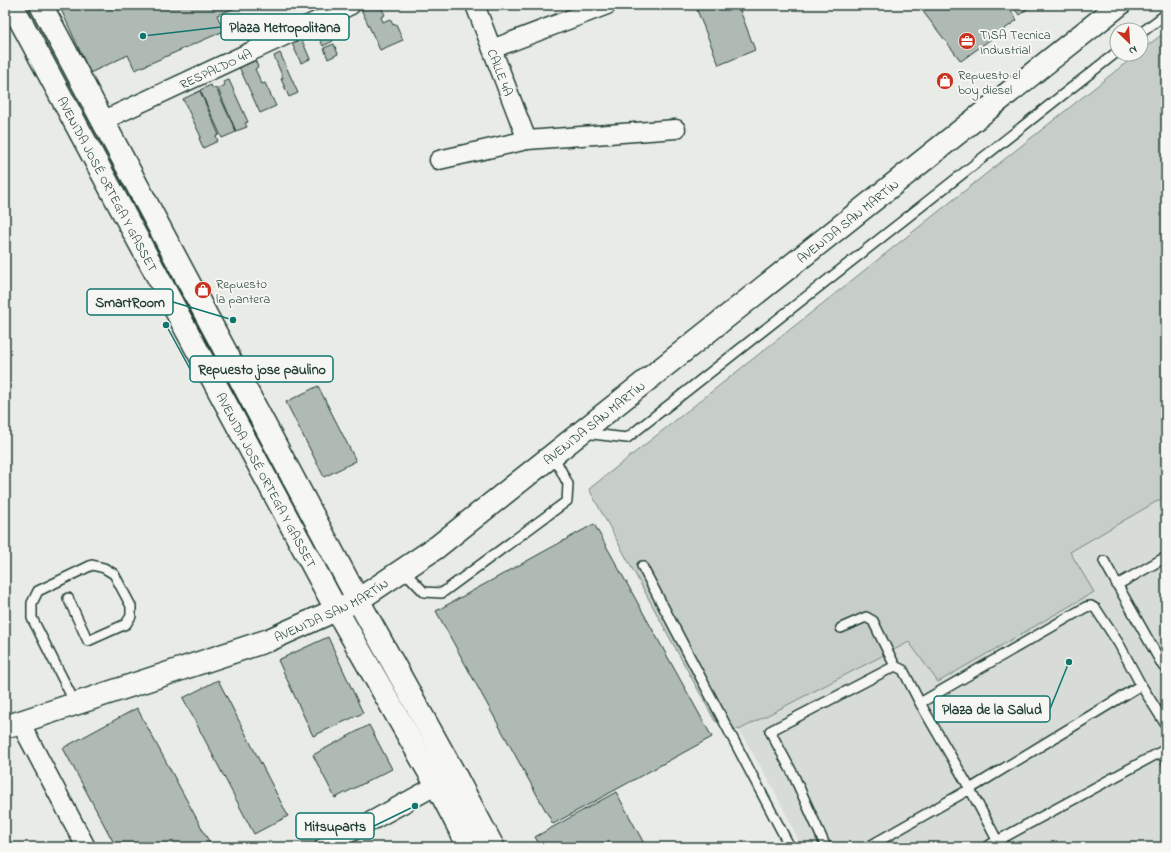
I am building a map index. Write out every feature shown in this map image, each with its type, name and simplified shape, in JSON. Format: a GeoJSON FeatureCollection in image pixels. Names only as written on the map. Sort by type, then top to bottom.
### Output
{"type":"FeatureCollection","features":[{"type":"Feature","properties":{"kind":"main road","name":"AVENIDA JOSÉ ORTEGA Y GASSET"},"geometry":{"type":"LineString","coordinates":[[12,5],[336,609],[446,780],[493,847]]}},
{"type":"Feature","properties":{"kind":"main road","name":"AVENIDA JOSÉ ORTEGA Y GASSET"},"geometry":{"type":"LineString","coordinates":[[41,5],[358,600],[446,780],[469,847]]}},
{"type":"Feature","properties":{"kind":"main road","name":"AVENIDA SAN MARTÍN"},"geometry":{"type":"LineString","coordinates":[[12,724],[269,640],[358,600],[437,547],[1119,5]]}},
{"type":"Feature","properties":{"kind":"street","name":"RESPALDO 4A"},"geometry":{"type":"LineString","coordinates":[[102,121],[351,5]]}},
{"type":"Feature","properties":{"kind":"street","name":"CALLE 4A"},"geometry":{"type":"LineString","coordinates":[[474,5],[527,140]]}},
{"type":"Feature","properties":{"kind":"street"},"geometry":{"type":"LineString","coordinates":[[492,49],[607,5]]}},
{"type":"Feature","properties":{"kind":"street"},"geometry":{"type":"LineString","coordinates":[[439,160],[527,140],[676,129]]}},
{"type":"Feature","properties":{"kind":"street"},"geometry":{"type":"LineString","coordinates":[[12,724],[86,847]]}},
{"type":"Feature","properties":{"kind":"street"},"geometry":{"type":"LineString","coordinates":[[324,847],[446,780]]}},
{"type":"Feature","properties":{"kind":"lane"},"geometry":{"type":"LineString","coordinates":[[1149,27],[1166,14]]}},
{"type":"Feature","properties":{"kind":"lane"},"geometry":{"type":"LineString","coordinates":[[581,433],[627,438],[1109,58]]}},
{"type":"Feature","properties":{"kind":"lane"},"geometry":{"type":"LineString","coordinates":[[403,570],[424,592],[442,593],[567,501],[568,484],[553,455]]}},
{"type":"Feature","properties":{"kind":"lane"},"geometry":{"type":"LineString","coordinates":[[1117,585],[1166,556]]}},
{"type":"Feature","properties":{"kind":"lane"},"geometry":{"type":"LineString","coordinates":[[1104,561],[1163,666],[1166,668]]}},
{"type":"Feature","properties":{"kind":"lane"},"geometry":{"type":"LineString","coordinates":[[68,598],[88,641],[126,624],[131,616],[131,606],[114,574],[104,568],[92,565],[38,591],[32,603],[32,618],[76,704]]}},
{"type":"Feature","properties":{"kind":"lane"},"geometry":{"type":"LineString","coordinates":[[642,566],[790,847]]}},
{"type":"Feature","properties":{"kind":"lane"},"geometry":{"type":"LineString","coordinates":[[920,703],[1086,607],[1092,606],[1096,609],[1119,644],[1141,685],[1166,725]]}},
{"type":"Feature","properties":{"kind":"lane"},"geometry":{"type":"LineString","coordinates":[[841,628],[866,617],[873,621],[895,666],[903,670],[997,840]]}},
{"type":"Feature","properties":{"kind":"lane"},"geometry":{"type":"LineString","coordinates":[[826,847],[770,731],[895,666]]}},
{"type":"Feature","properties":{"kind":"lane"},"geometry":{"type":"LineString","coordinates":[[868,847],[970,789],[1141,685]]}},
{"type":"Feature","properties":{"kind":"lane"},"geometry":{"type":"LineString","coordinates":[[986,847],[1163,750],[1166,761]]}},
{"type":"Feature","properties":{"kind":"shaded area"},"geometry":{"type":"Polygon","coordinates":[[[1166,31],[1166,496],[1070,552],[1094,592],[938,682],[909,642],[739,730],[715,721],[589,489],[1127,62],[1149,62],[1149,45],[1166,31]]]}},
{"type":"Feature","properties":{"kind":"shaded area"},"geometry":{"type":"Polygon","coordinates":[[[1166,496],[1166,847],[802,847],[773,788],[739,730],[909,642],[938,682],[1094,592],[1070,552],[1166,496]]]}},
{"type":"Feature","properties":{"kind":"building"},"geometry":{"type":"Polygon","coordinates":[[[59,5],[237,5],[238,7],[217,15],[224,31],[135,70],[128,55],[90,73],[59,5]]]}},
{"type":"Feature","properties":{"kind":"building"},"geometry":{"type":"Polygon","coordinates":[[[369,5],[380,5],[385,15],[381,17],[383,22],[390,19],[393,25],[396,24],[403,40],[380,50],[361,9],[369,5]]]}},
{"type":"Feature","properties":{"kind":"building"},"geometry":{"type":"Polygon","coordinates":[[[695,5],[738,5],[755,50],[719,65],[695,5]]]}},
{"type":"Feature","properties":{"kind":"building","name":"TISA Tecnica Industrial"},"geometry":{"type":"Polygon","coordinates":[[[918,5],[1007,5],[1017,20],[961,61],[918,5]]]}},
{"type":"Feature","properties":{"kind":"building"},"geometry":{"type":"Polygon","coordinates":[[[1012,5],[1033,5],[1019,15],[1012,5]]]}},
{"type":"Feature","properties":{"kind":"building"},"geometry":{"type":"Polygon","coordinates":[[[326,26],[333,41],[323,46],[316,31],[326,26]]]}},
{"type":"Feature","properties":{"kind":"building"},"geometry":{"type":"Polygon","coordinates":[[[298,31],[310,59],[301,63],[289,37],[298,31]]]}},
{"type":"Feature","properties":{"kind":"building"},"geometry":{"type":"Polygon","coordinates":[[[334,44],[338,54],[328,59],[324,48],[334,44]]]}},
{"type":"Feature","properties":{"kind":"building"},"geometry":{"type":"Polygon","coordinates":[[[252,53],[258,67],[255,69],[262,84],[265,83],[276,106],[260,113],[236,60],[252,53]]]}},
{"type":"Feature","properties":{"kind":"building"},"geometry":{"type":"Polygon","coordinates":[[[280,53],[298,93],[289,97],[281,79],[283,78],[274,56],[280,53]]]}},
{"type":"Feature","properties":{"kind":"building"},"geometry":{"type":"Polygon","coordinates":[[[229,80],[248,122],[245,123],[247,127],[236,131],[218,89],[225,85],[223,82],[229,80]]]}},
{"type":"Feature","properties":{"kind":"building"},"geometry":{"type":"Polygon","coordinates":[[[211,85],[213,89],[216,88],[236,132],[222,138],[200,90],[211,85]]]}},
{"type":"Feature","properties":{"kind":"building"},"geometry":{"type":"Polygon","coordinates":[[[200,91],[219,135],[216,136],[218,141],[203,148],[199,138],[201,137],[183,99],[200,91]]]}},
{"type":"Feature","properties":{"kind":"building"},"geometry":{"type":"Polygon","coordinates":[[[318,386],[356,461],[324,477],[286,402],[318,386]]]}},
{"type":"Feature","properties":{"kind":"building"},"geometry":{"type":"Polygon","coordinates":[[[594,524],[712,737],[553,824],[436,611],[594,524]]]}},
{"type":"Feature","properties":{"kind":"building"},"geometry":{"type":"Polygon","coordinates":[[[328,637],[363,713],[313,736],[278,660],[328,637]]]}},
{"type":"Feature","properties":{"kind":"building"},"geometry":{"type":"Polygon","coordinates":[[[218,680],[288,816],[254,834],[183,698],[218,680]]]}},
{"type":"Feature","properties":{"kind":"building"},"geometry":{"type":"Polygon","coordinates":[[[137,708],[212,847],[116,847],[63,748],[137,708]]]}},
{"type":"Feature","properties":{"kind":"building"},"geometry":{"type":"Polygon","coordinates":[[[369,725],[392,769],[335,798],[313,755],[369,725]]]}},
{"type":"Feature","properties":{"kind":"building"},"geometry":{"type":"Polygon","coordinates":[[[616,792],[646,847],[541,847],[535,837],[616,792]]]}},
{"type":"Feature","properties":{"kind":"place","name":"Plaza Metropolitana"},"geometry":{"type":"Point","coordinates":[143,36]}},
{"type":"Feature","properties":{"kind":"place","name":"TISA Tecnica Industrial"},"geometry":{"type":"Point","coordinates":[967,41]}},
{"type":"Feature","properties":{"kind":"place","name":"Repuesto el boy diesel"},"geometry":{"type":"Point","coordinates":[945,81]}},
{"type":"Feature","properties":{"kind":"place","name":"Repuesto la pantera"},"geometry":{"type":"Point","coordinates":[203,290]}},
{"type":"Feature","properties":{"kind":"place","name":"SmartRoom"},"geometry":{"type":"Point","coordinates":[233,320]}},
{"type":"Feature","properties":{"kind":"place","name":"Repuesto jose paulino"},"geometry":{"type":"Point","coordinates":[166,325]}},
{"type":"Feature","properties":{"kind":"place","name":"Plaza de la Salud"},"geometry":{"type":"Point","coordinates":[1069,662]}},
{"type":"Feature","properties":{"kind":"place","name":"Mitsuparts"},"geometry":{"type":"Point","coordinates":[415,806]}}]}
